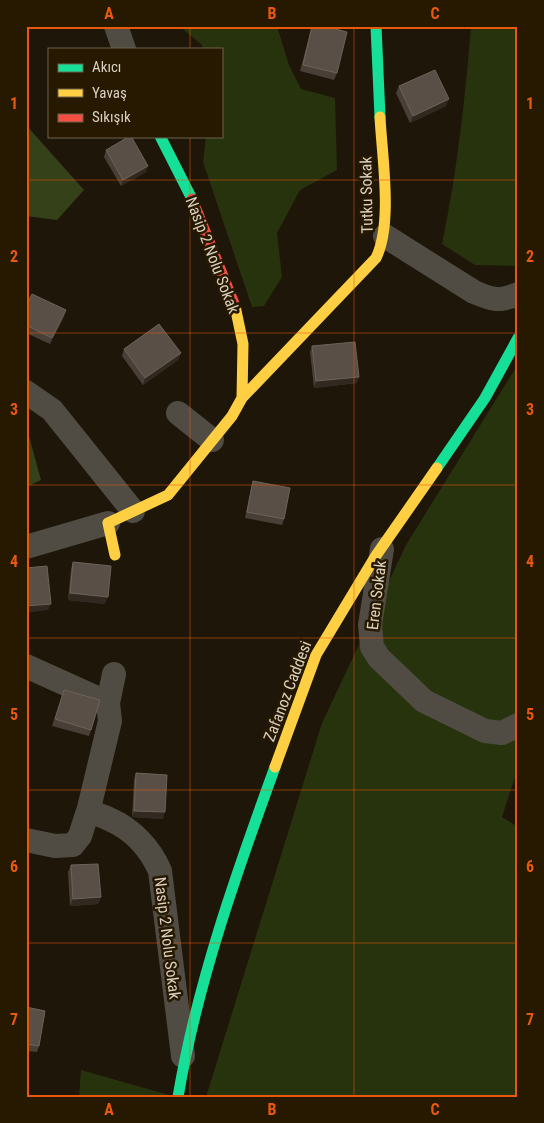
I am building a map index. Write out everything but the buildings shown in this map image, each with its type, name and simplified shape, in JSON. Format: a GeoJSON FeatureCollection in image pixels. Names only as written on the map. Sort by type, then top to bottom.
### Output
{"type":"FeatureCollection","features":[{"type":"Feature","properties":{"kind":"street"},"geometry":{"type":"LineString","coordinates":[[116,26],[124,48]]}},
{"type":"Feature","properties":{"kind":"street","name":"Tutku Sokak"},"geometry":{"type":"LineString","coordinates":[[242,398],[372,265],[379,253],[385,236],[376,26]]}},
{"type":"Feature","properties":{"kind":"street","name":"Nasip 2 Nolu Sokak"},"geometry":{"type":"LineString","coordinates":[[108,522],[154,505],[168,495],[232,416],[242,398],[243,344],[235,306],[190,194],[161,138]]}},
{"type":"Feature","properties":{"kind":"street"},"geometry":{"type":"LineString","coordinates":[[385,236],[474,292],[489,298],[503,300],[518,294]]}},
{"type":"Feature","properties":{"kind":"street","name":"Zafanoz Caddesi"},"geometry":{"type":"LineString","coordinates":[[178,1097],[184,1061],[228,895],[316,655],[383,545],[485,398],[518,338]]}},
{"type":"Feature","properties":{"kind":"street"},"geometry":{"type":"LineString","coordinates":[[26,392],[52,410],[134,511]]}},
{"type":"Feature","properties":{"kind":"street"},"geometry":{"type":"LineString","coordinates":[[178,413],[212,440]]}},
{"type":"Feature","properties":{"kind":"street"},"geometry":{"type":"LineString","coordinates":[[26,547],[108,522],[115,555]]}},
{"type":"Feature","properties":{"kind":"street","name":"Eren Sokak"},"geometry":{"type":"LineString","coordinates":[[383,545],[370,625],[372,647],[379,658],[424,701],[485,731],[502,733],[518,725]]}},
{"type":"Feature","properties":{"kind":"street"},"geometry":{"type":"LineString","coordinates":[[26,666],[108,703]]}},
{"type":"Feature","properties":{"kind":"street"},"geometry":{"type":"LineString","coordinates":[[26,840],[56,846],[73,845],[80,836],[89,808],[110,721],[108,703],[114,674]]}},
{"type":"Feature","properties":{"kind":"street","name":"Nasip 2 Nolu Sokak"},"geometry":{"type":"LineString","coordinates":[[89,808],[95,814],[109,818],[136,836],[154,857],[160,871],[184,1061]]}},
{"type":"Feature","properties":{"kind":"green space"},"geometry":{"type":"Polygon","coordinates":[[[179,26],[277,26],[289,65],[301,89],[335,98],[337,170],[300,190],[277,233],[282,277],[264,306],[252,307],[203,162],[206,138],[222,138],[222,48],[203,48],[202,45],[179,26]]]}},
{"type":"Feature","properties":{"kind":"green space"},"geometry":{"type":"Polygon","coordinates":[[[471,26],[518,26],[516,266],[475,265],[442,244],[460,136],[471,26]]]}},
{"type":"Feature","properties":{"kind":"green space"},"geometry":{"type":"Polygon","coordinates":[[[26,125],[84,190],[57,220],[26,216],[26,125]]]}},
{"type":"Feature","properties":{"kind":"green space"},"geometry":{"type":"Polygon","coordinates":[[[518,364],[518,768],[502,817],[518,827],[518,1097],[206,1097],[322,723],[406,545],[518,364]]]}},
{"type":"Feature","properties":{"kind":"green space"},"geometry":{"type":"Polygon","coordinates":[[[26,425],[41,480],[26,487],[26,425]]]}},
{"type":"Feature","properties":{"kind":"green space"},"geometry":{"type":"Polygon","coordinates":[[[81,1070],[176,1097],[79,1097],[81,1070]]]}},
{"type":"Feature","properties":{"kind":"traffic: fast"},"geometry":{"type":"LineString","coordinates":[[376,26],[380,117]]}},
{"type":"Feature","properties":{"kind":"traffic: fast"},"geometry":{"type":"LineString","coordinates":[[161,138],[192,199]]}},
{"type":"Feature","properties":{"kind":"traffic: fast"},"geometry":{"type":"LineString","coordinates":[[437,468],[485,398],[518,338]]}},
{"type":"Feature","properties":{"kind":"traffic: fast"},"geometry":{"type":"LineString","coordinates":[[178,1097],[196,1013],[219,930],[275,767]]}},
{"type":"Feature","properties":{"kind":"traffic: slow"},"geometry":{"type":"LineString","coordinates":[[242,398],[376,258],[381,244],[385,209],[380,117]]}},
{"type":"Feature","properties":{"kind":"traffic: slow"},"geometry":{"type":"LineString","coordinates":[[115,555],[108,523],[168,495],[232,416],[242,398],[243,344],[235,306]]}},
{"type":"Feature","properties":{"kind":"traffic: slow"},"geometry":{"type":"LineString","coordinates":[[275,767],[316,655],[375,557],[437,468]]}},
{"type":"Feature","properties":{"kind":"traffic: jam"},"geometry":{"type":"LineString","coordinates":[[192,199],[235,306]]}}]}
